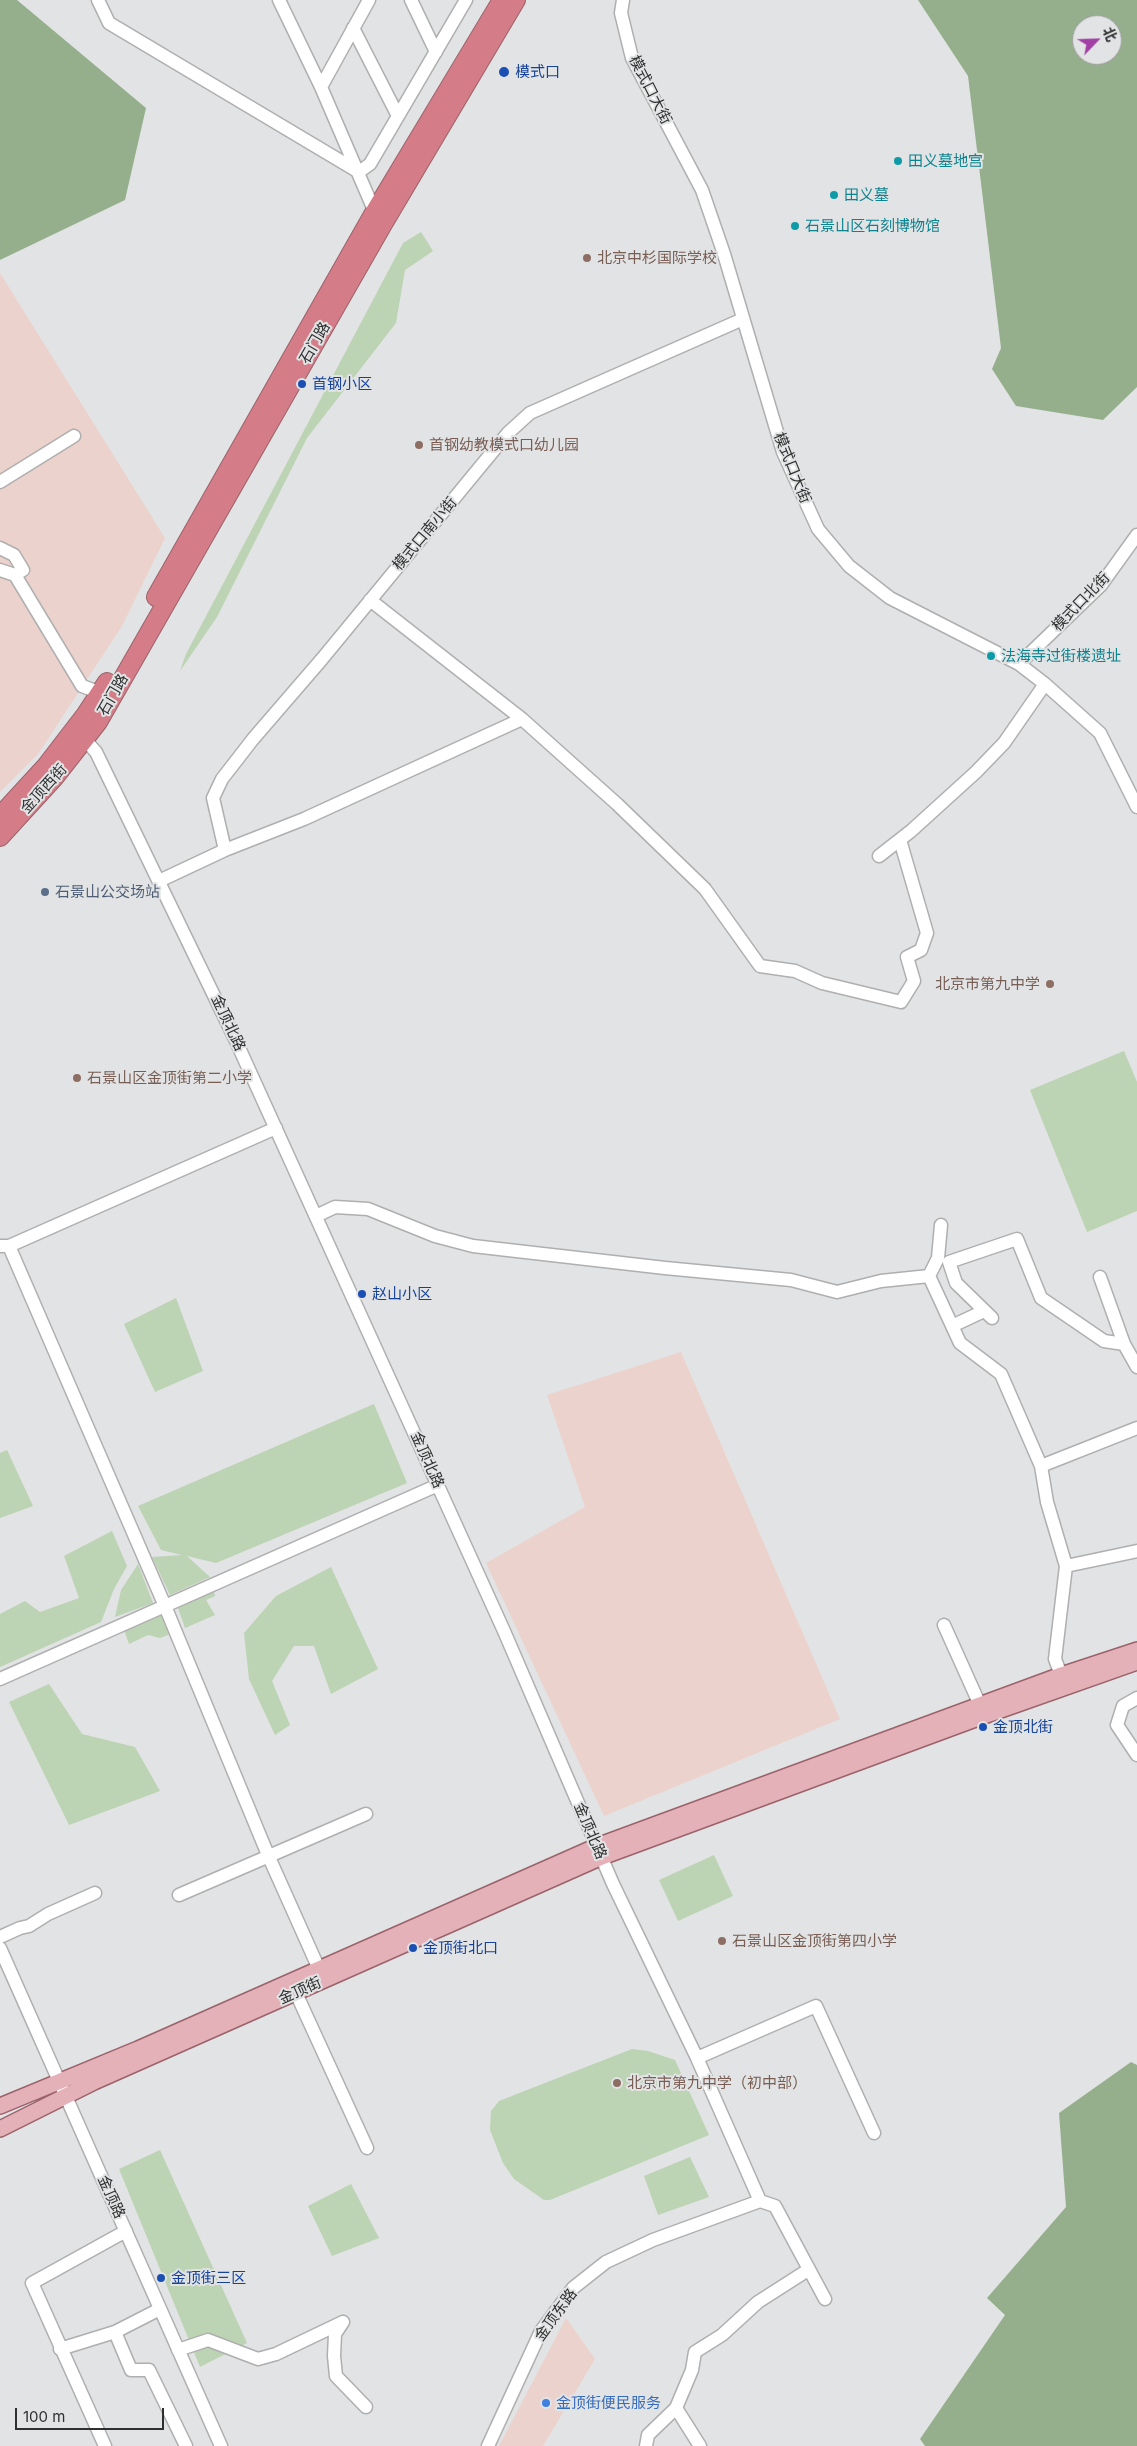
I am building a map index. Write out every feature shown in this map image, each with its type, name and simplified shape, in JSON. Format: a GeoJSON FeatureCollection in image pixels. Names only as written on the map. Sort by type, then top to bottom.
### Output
{"type":"FeatureCollection","features":[{"type":"Feature","properties":{"kind":"highway","name":"石门路"},"geometry":{"type":"LineString","coordinates":[[80,734],[191,562],[379,219],[502,0]]}},
{"type":"Feature","properties":{"kind":"highway","name":"石门路"},"geometry":{"type":"LineString","coordinates":[[80,734],[101,693],[379,219],[516,0]]}},
{"type":"Feature","properties":{"kind":"highway","name":"金顶西街"},"geometry":{"type":"LineString","coordinates":[[0,816],[46,766],[80,734]]}},
{"type":"Feature","properties":{"kind":"highway","name":"金顶西街"},"geometry":{"type":"LineString","coordinates":[[0,837],[54,778],[80,734]]}},
{"type":"Feature","properties":{"kind":"main road"},"geometry":{"type":"LineString","coordinates":[[600,1852],[1063,1681],[1137,1650]]}},
{"type":"Feature","properties":{"kind":"main road"},"geometry":{"type":"LineString","coordinates":[[600,1852],[980,1705],[1137,1662]]}},
{"type":"Feature","properties":{"kind":"main road","name":"金顶街"},"geometry":{"type":"LineString","coordinates":[[0,2106],[600,1852]]}},
{"type":"Feature","properties":{"kind":"main road","name":"金顶街"},"geometry":{"type":"LineString","coordinates":[[0,2129],[94,2082],[296,1993],[600,1852]]}},
{"type":"Feature","properties":{"kind":"street"},"geometry":{"type":"LineString","coordinates":[[98,0],[109,22],[359,172]]}},
{"type":"Feature","properties":{"kind":"street"},"geometry":{"type":"LineString","coordinates":[[278,0],[321,87],[379,219]]}},
{"type":"Feature","properties":{"kind":"street"},"geometry":{"type":"LineString","coordinates":[[321,87],[369,0]]}},
{"type":"Feature","properties":{"kind":"street"},"geometry":{"type":"LineString","coordinates":[[411,0],[436,52]]}},
{"type":"Feature","properties":{"kind":"street"},"geometry":{"type":"LineString","coordinates":[[359,172],[370,164],[466,0]]}},
{"type":"Feature","properties":{"kind":"street","name":"模式口大街"},"geometry":{"type":"LineString","coordinates":[[622,0],[621,13],[632,58],[702,190],[784,452],[818,529],[849,566],[890,598],[1020,664],[1045,684],[1100,733],[1137,807]]}},
{"type":"Feature","properties":{"kind":"street"},"geometry":{"type":"LineString","coordinates":[[353,28],[398,116]]}},
{"type":"Feature","properties":{"kind":"street","name":"模式口南小街"},"geometry":{"type":"LineString","coordinates":[[226,850],[213,798],[222,780],[253,739],[322,659],[508,433],[530,412],[743,319]]}},
{"type":"Feature","properties":{"kind":"street"},"geometry":{"type":"LineString","coordinates":[[0,482],[74,436]]}},
{"type":"Feature","properties":{"kind":"street","name":"模式口北街"},"geometry":{"type":"LineString","coordinates":[[1020,664],[1102,585],[1137,535]]}},
{"type":"Feature","properties":{"kind":"street"},"geometry":{"type":"LineString","coordinates":[[0,548],[14,555],[23,570],[15,575]]}},
{"type":"Feature","properties":{"kind":"street"},"geometry":{"type":"LineString","coordinates":[[0,570],[15,575],[82,686],[101,693]]}},
{"type":"Feature","properties":{"kind":"street"},"geometry":{"type":"LineString","coordinates":[[370,600],[522,719],[617,804],[705,889],[760,966],[795,970],[822,983],[901,1002],[914,981],[907,957],[921,950],[927,933],[900,840]]}},
{"type":"Feature","properties":{"kind":"street"},"geometry":{"type":"LineString","coordinates":[[878,856],[900,840],[976,772],[1004,743],[1045,684]]}},
{"type":"Feature","properties":{"kind":"street"},"geometry":{"type":"LineString","coordinates":[[159,881],[226,850],[304,819],[522,719]]}},
{"type":"Feature","properties":{"kind":"street","name":"金顶北路"},"geometry":{"type":"LineString","coordinates":[[80,734],[96,752],[276,1128],[438,1485],[600,1852],[697,2058],[760,2201]]}},
{"type":"Feature","properties":{"kind":"street"},"geometry":{"type":"LineString","coordinates":[[276,1128],[4,1246],[165,1606],[268,1855],[319,1970]]}},
{"type":"Feature","properties":{"kind":"street"},"geometry":{"type":"LineString","coordinates":[[316,1216],[335,1207],[368,1209],[435,1236],[473,1246],[791,1280],[837,1292],[880,1281],[929,1276]]}},
{"type":"Feature","properties":{"kind":"street"},"geometry":{"type":"LineString","coordinates":[[929,1276],[938,1258],[941,1224]]}},
{"type":"Feature","properties":{"kind":"street"},"geometry":{"type":"LineString","coordinates":[[952,1326],[988,1315],[956,1284],[949,1262],[1017,1239],[1041,1298],[1104,1341],[1124,1344]]}},
{"type":"Feature","properties":{"kind":"street"},"geometry":{"type":"LineString","coordinates":[[929,1276],[960,1343],[1001,1374],[1041,1466],[1047,1502],[1066,1566],[1055,1659],[1063,1681]]}},
{"type":"Feature","properties":{"kind":"street"},"geometry":{"type":"LineString","coordinates":[[1100,1277],[1124,1344],[1137,1367]]}},
{"type":"Feature","properties":{"kind":"street"},"geometry":{"type":"LineString","coordinates":[[1041,1466],[1137,1428]]}},
{"type":"Feature","properties":{"kind":"street"},"geometry":{"type":"LineString","coordinates":[[0,1679],[438,1485]]}},
{"type":"Feature","properties":{"kind":"street"},"geometry":{"type":"LineString","coordinates":[[1066,1566],[1137,1551]]}},
{"type":"Feature","properties":{"kind":"street"},"geometry":{"type":"LineString","coordinates":[[944,1625],[980,1705]]}},
{"type":"Feature","properties":{"kind":"street"},"geometry":{"type":"LineString","coordinates":[[1137,1698],[1123,1706],[1117,1725],[1137,1754]]}},
{"type":"Feature","properties":{"kind":"street"},"geometry":{"type":"LineString","coordinates":[[178,1895],[366,1814]]}},
{"type":"Feature","properties":{"kind":"street"},"geometry":{"type":"LineString","coordinates":[[0,1937],[29,1926],[48,1914],[95,1893]]}},
{"type":"Feature","properties":{"kind":"street","name":"金顶路"},"geometry":{"type":"LineString","coordinates":[[0,1948],[222,2446]]}},
{"type":"Feature","properties":{"kind":"street"},"geometry":{"type":"LineString","coordinates":[[296,1993],[367,2148]]}},
{"type":"Feature","properties":{"kind":"street"},"geometry":{"type":"LineString","coordinates":[[697,2058],[816,2006],[874,2133]]}},
{"type":"Feature","properties":{"kind":"street"},"geometry":{"type":"LineString","coordinates":[[760,2201],[775,2206],[825,2299]]}},
{"type":"Feature","properties":{"kind":"street","name":"金顶东路"},"geometry":{"type":"LineString","coordinates":[[488,2446],[541,2332],[573,2288],[614,2258],[653,2240],[760,2201]]}},
{"type":"Feature","properties":{"kind":"street"},"geometry":{"type":"LineString","coordinates":[[105,2446],[32,2283],[126,2231]]}},
{"type":"Feature","properties":{"kind":"street"},"geometry":{"type":"LineString","coordinates":[[646,2446],[648,2435],[676,2408],[692,2370],[694,2352],[722,2335],[758,2302],[808,2270]]}},
{"type":"Feature","properties":{"kind":"street"},"geometry":{"type":"LineString","coordinates":[[60,2349],[115,2332],[160,2309]]}},
{"type":"Feature","properties":{"kind":"street"},"geometry":{"type":"LineString","coordinates":[[178,2350],[208,2340],[258,2359],[276,2354],[343,2322],[335,2334],[334,2356],[336,2376],[366,2406]]}},
{"type":"Feature","properties":{"kind":"street"},"geometry":{"type":"LineString","coordinates":[[115,2332],[131,2370],[149,2370],[186,2446]]}},
{"type":"Feature","properties":{"kind":"street"},"geometry":{"type":"LineString","coordinates":[[676,2408],[700,2446]]}},
{"type":"Feature","properties":{"kind":"shaded area"},"geometry":{"type":"Polygon","coordinates":[[[0,273],[165,538],[122,626],[38,754],[0,792],[0,273]]]}},
{"type":"Feature","properties":{"kind":"shaded area"},"geometry":{"type":"Polygon","coordinates":[[[681,1352],[840,1719],[604,1816],[486,1563],[585,1507],[547,1395],[681,1352]]]}},
{"type":"Feature","properties":{"kind":"shaded area","name":"金顶街便民服务"},"geometry":{"type":"Polygon","coordinates":[[[566,2318],[595,2359],[543,2446],[499,2446],[566,2318]]]}},
{"type":"Feature","properties":{"kind":"green space"},"geometry":{"type":"Polygon","coordinates":[[[0,0],[17,0],[146,108],[125,200],[0,260],[0,0]]]}},
{"type":"Feature","properties":{"kind":"green space"},"geometry":{"type":"Polygon","coordinates":[[[918,0],[1137,0],[1137,387],[1103,420],[1016,406],[992,369],[1001,348],[968,76],[918,0]]]}},
{"type":"Feature","properties":{"kind":"green space"},"geometry":{"type":"Polygon","coordinates":[[[421,232],[433,251],[405,270],[396,323],[307,438],[217,617],[180,671],[186,654],[403,243],[421,232]]]}},
{"type":"Feature","properties":{"kind":"green space"},"geometry":{"type":"Polygon","coordinates":[[[1124,1051],[1137,1082],[1137,1211],[1087,1232],[1030,1090],[1124,1051]]]}},
{"type":"Feature","properties":{"kind":"green space"},"geometry":{"type":"Polygon","coordinates":[[[176,1298],[203,1371],[155,1392],[124,1324],[176,1298]]]}},
{"type":"Feature","properties":{"kind":"green space"},"geometry":{"type":"Polygon","coordinates":[[[374,1404],[407,1483],[216,1563],[187,1556],[210,1577],[170,1595],[152,1557],[182,1555],[161,1550],[138,1506],[374,1404]]]}},
{"type":"Feature","properties":{"kind":"green space"},"geometry":{"type":"Polygon","coordinates":[[[7,1450],[33,1506],[0,1518],[0,1453],[7,1450]]]}},
{"type":"Feature","properties":{"kind":"green space"},"geometry":{"type":"Polygon","coordinates":[[[112,1531],[127,1566],[114,1589],[101,1622],[0,1667],[0,1614],[25,1601],[40,1612],[79,1598],[64,1556],[112,1531]]]}},
{"type":"Feature","properties":{"kind":"green space"},"geometry":{"type":"Polygon","coordinates":[[[138,1564],[153,1603],[115,1617],[121,1590],[138,1564]]]}},
{"type":"Feature","properties":{"kind":"green space"},"geometry":{"type":"Polygon","coordinates":[[[331,1567],[378,1669],[331,1694],[314,1646],[294,1646],[272,1681],[290,1725],[275,1735],[249,1679],[244,1633],[276,1596],[331,1567]]]}},
{"type":"Feature","properties":{"kind":"green space"},"geometry":{"type":"Polygon","coordinates":[[[214,1591],[215,1596],[206,1600],[215,1615],[185,1628],[178,1608],[214,1591]]]}},
{"type":"Feature","properties":{"kind":"green space"},"geometry":{"type":"Polygon","coordinates":[[[161,1614],[173,1633],[160,1638],[148,1635],[129,1644],[124,1630],[161,1614]]]}},
{"type":"Feature","properties":{"kind":"green space"},"geometry":{"type":"Polygon","coordinates":[[[49,1684],[82,1734],[135,1747],[160,1791],[69,1825],[9,1702],[49,1684]]]}},
{"type":"Feature","properties":{"kind":"green space"},"geometry":{"type":"Polygon","coordinates":[[[714,1855],[733,1896],[678,1921],[659,1880],[714,1855]]]}},
{"type":"Feature","properties":{"kind":"green space"},"geometry":{"type":"Polygon","coordinates":[[[632,2049],[648,2051],[675,2060],[709,2135],[550,2200],[544,2200],[514,2179],[503,2163],[490,2130],[491,2111],[499,2101],[632,2049]]]}},
{"type":"Feature","properties":{"kind":"green space"},"geometry":{"type":"Polygon","coordinates":[[[1131,2062],[1137,2065],[1137,2446],[925,2446],[920,2439],[1005,2315],[987,2298],[1066,2207],[1059,2113],[1131,2062]]]}},
{"type":"Feature","properties":{"kind":"green space"},"geometry":{"type":"Polygon","coordinates":[[[160,2150],[247,2343],[200,2367],[119,2169],[160,2150]]]}},
{"type":"Feature","properties":{"kind":"green space"},"geometry":{"type":"Polygon","coordinates":[[[690,2157],[709,2197],[658,2215],[644,2176],[690,2157]]]}},
{"type":"Feature","properties":{"kind":"green space"},"geometry":{"type":"Polygon","coordinates":[[[351,2184],[379,2238],[332,2256],[308,2206],[351,2184]]]}},
{"type":"Feature","properties":{"kind":"place","name":"模式口"},"geometry":{"type":"Point","coordinates":[504,72]}},
{"type":"Feature","properties":{"kind":"place","name":"田义墓地宫"},"geometry":{"type":"Point","coordinates":[898,161]}},
{"type":"Feature","properties":{"kind":"place","name":"田义墓"},"geometry":{"type":"Point","coordinates":[834,195]}},
{"type":"Feature","properties":{"kind":"place","name":"石景山区石刻博物馆"},"geometry":{"type":"Point","coordinates":[795,226]}},
{"type":"Feature","properties":{"kind":"place","name":"北京中杉国际学校"},"geometry":{"type":"Point","coordinates":[587,258]}},
{"type":"Feature","properties":{"kind":"place","name":"首钢小区"},"geometry":{"type":"Point","coordinates":[302,384]}},
{"type":"Feature","properties":{"kind":"place","name":"首钢幼教模式口幼儿园"},"geometry":{"type":"Point","coordinates":[419,445]}},
{"type":"Feature","properties":{"kind":"place","name":"法海寺过街楼遗址"},"geometry":{"type":"Point","coordinates":[991,656]}},
{"type":"Feature","properties":{"kind":"place","name":"石景山公交场站"},"geometry":{"type":"Point","coordinates":[45,892]}},
{"type":"Feature","properties":{"kind":"place","name":"北京市第九中学"},"geometry":{"type":"Point","coordinates":[1050,984]}},
{"type":"Feature","properties":{"kind":"place","name":"石景山区金顶街第二小学"},"geometry":{"type":"Point","coordinates":[77,1078]}},
{"type":"Feature","properties":{"kind":"place","name":"赵山小区"},"geometry":{"type":"Point","coordinates":[362,1294]}},
{"type":"Feature","properties":{"kind":"place","name":"金顶北街"},"geometry":{"type":"Point","coordinates":[983,1727]}},
{"type":"Feature","properties":{"kind":"place","name":"石景山区金顶街第四小学"},"geometry":{"type":"Point","coordinates":[722,1941]}},
{"type":"Feature","properties":{"kind":"place","name":"金顶街北口"},"geometry":{"type":"Point","coordinates":[413,1948]}},
{"type":"Feature","properties":{"kind":"place","name":"北京市第九中学（初中部）"},"geometry":{"type":"Point","coordinates":[617,2083]}},
{"type":"Feature","properties":{"kind":"place","name":"金顶街三区"},"geometry":{"type":"Point","coordinates":[161,2278]}},
{"type":"Feature","properties":{"kind":"place","name":"金顶街便民服务"},"geometry":{"type":"Point","coordinates":[546,2403]}}]}
